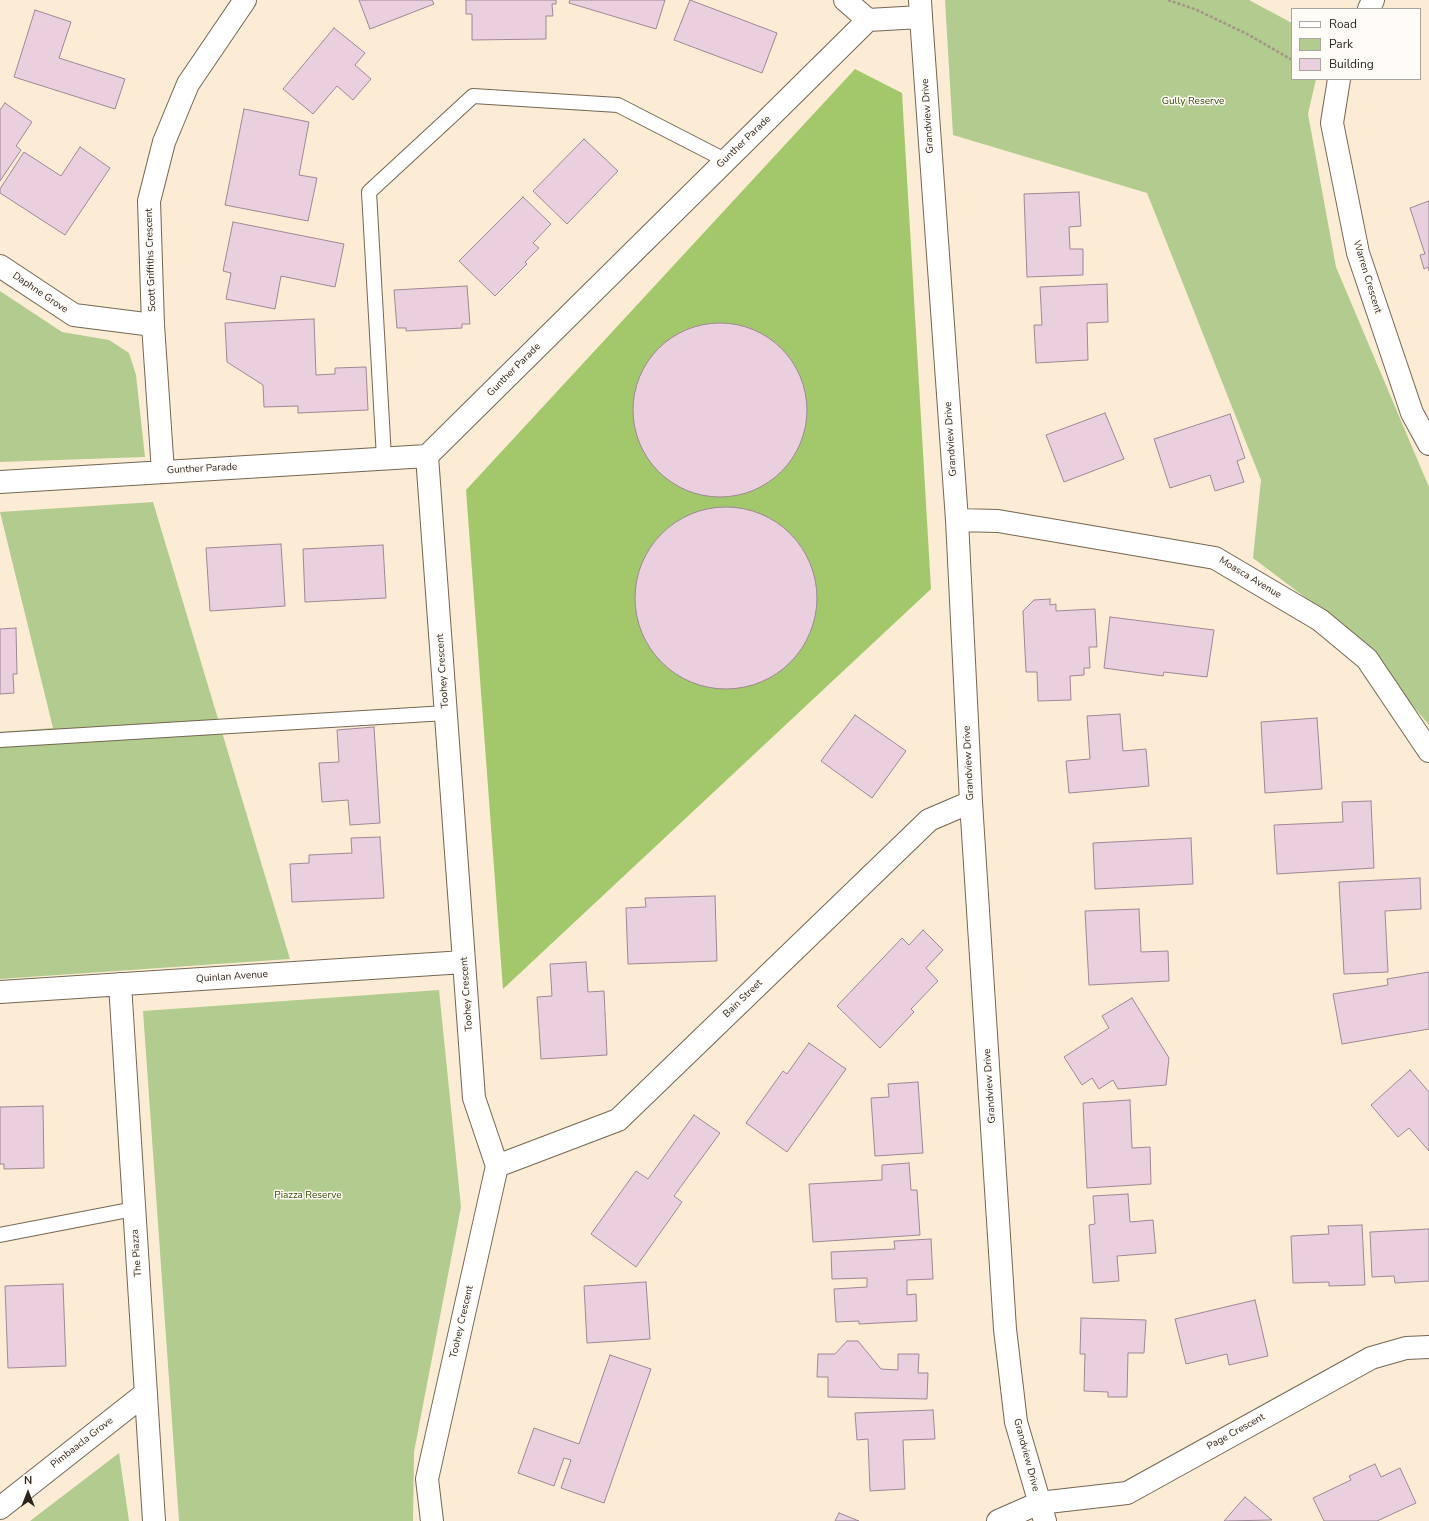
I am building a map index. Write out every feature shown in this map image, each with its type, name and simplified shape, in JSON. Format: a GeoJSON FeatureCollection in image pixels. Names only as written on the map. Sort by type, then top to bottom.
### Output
{"type":"FeatureCollection","features":[{"type":"Feature","properties":{"kind":"street","name":"Scott Griffiths Crescent"},"geometry":{"type":"LineString","coordinates":[[163,472],[153,325],[149,201],[164,142],[188,84],[245,0]]}},
{"type":"Feature","properties":{"kind":"street"},"geometry":{"type":"LineString","coordinates":[[845,0],[868,20],[920,8]]}},
{"type":"Feature","properties":{"kind":"street","name":"Grandview Drive"},"geometry":{"type":"LineString","coordinates":[[920,8],[957,520],[971,802],[1005,1329],[1016,1422],[1042,1512]]}},
{"type":"Feature","properties":{"kind":"street","name":"Gunther Parade"},"geometry":{"type":"LineString","coordinates":[[0,482],[427,456],[868,20]]}},
{"type":"Feature","properties":{"kind":"street","name":"Warren Crescent"},"geometry":{"type":"LineString","coordinates":[[1339,80],[1332,123],[1358,253],[1412,413],[1429,444]]}},
{"type":"Feature","properties":{"kind":"street","name":"Daphne Grove"},"geometry":{"type":"LineString","coordinates":[[0,266],[74,315],[153,325]]}},
{"type":"Feature","properties":{"kind":"street","name":"Toohey Crescent"},"geometry":{"type":"LineString","coordinates":[[427,456],[474,1098],[497,1166],[427,1479],[432,1521]]}},
{"type":"Feature","properties":{"kind":"street","name":"Moasca Avenue"},"geometry":{"type":"LineString","coordinates":[[957,520],[998,521],[1215,558],[1320,620],[1367,659],[1429,751]]}},
{"type":"Feature","properties":{"kind":"street","name":"Bain Street"},"geometry":{"type":"LineString","coordinates":[[497,1166],[618,1120],[928,820],[971,802]]}},
{"type":"Feature","properties":{"kind":"street","name":"Quinlan Avenue"},"geometry":{"type":"LineString","coordinates":[[0,992],[464,962]]}},
{"type":"Feature","properties":{"kind":"street","name":"The Piazza"},"geometry":{"type":"LineString","coordinates":[[120,984],[154,1521]]}},
{"type":"Feature","properties":{"kind":"street","name":"Page Crescent"},"geometry":{"type":"LineString","coordinates":[[998,1521],[1127,1493],[1371,1358],[1406,1348],[1429,1347]]}},
{"type":"Feature","properties":{"kind":"street","name":"Pimbaacla Grove"},"geometry":{"type":"LineString","coordinates":[[0,1508],[146,1393]]}},
{"type":"Feature","properties":{"kind":"lane"},"geometry":{"type":"LineString","coordinates":[[384,458],[369,192],[473,96],[618,105],[725,160]]}},
{"type":"Feature","properties":{"kind":"lane"},"geometry":{"type":"LineString","coordinates":[[0,740],[446,713]]}},
{"type":"Feature","properties":{"kind":"lane"},"geometry":{"type":"LineString","coordinates":[[0,1234],[134,1209]]}},
{"type":"Feature","properties":{"kind":"path"},"geometry":{"type":"LineString","coordinates":[[1168,0],[1197,10],[1247,34],[1291,59]]}},
{"type":"Feature","properties":{"kind":"green space","name":"Gully Reserve"},"geometry":{"type":"Polygon","coordinates":[[[945,0],[1249,0],[1291,22],[1291,80],[1316,80],[1308,114],[1336,267],[1429,487],[1429,725],[1351,632],[1253,558],[1261,480],[1147,193],[953,135],[945,0]]]}},
{"type":"Feature","properties":{"kind":"green space"},"geometry":{"type":"Polygon","coordinates":[[[855,69],[902,93],[931,589],[503,989],[466,490],[855,69]]]}},
{"type":"Feature","properties":{"kind":"green space"},"geometry":{"type":"Polygon","coordinates":[[[0,291],[62,332],[109,340],[129,353],[136,375],[145,457],[0,462],[0,291]]]}},
{"type":"Feature","properties":{"kind":"green space"},"geometry":{"type":"Polygon","coordinates":[[[153,502],[290,959],[0,979],[0,732],[53,728],[0,512],[153,502]]]}},
{"type":"Feature","properties":{"kind":"green space","name":"Piazza Reserve"},"geometry":{"type":"Polygon","coordinates":[[[439,990],[461,1207],[414,1452],[413,1521],[179,1521],[143,1011],[439,990]]]}},
{"type":"Feature","properties":{"kind":"green space"},"geometry":{"type":"Polygon","coordinates":[[[119,1453],[129,1521],[30,1521],[119,1453]]]}},
{"type":"Feature","properties":{"kind":"building"},"geometry":{"type":"Polygon","coordinates":[[[359,0],[432,0],[434,4],[370,29],[359,0]]]}},
{"type":"Feature","properties":{"kind":"building"},"geometry":{"type":"Polygon","coordinates":[[[466,0],[556,0],[556,4],[552,4],[553,16],[546,16],[546,39],[472,40],[472,14],[466,14],[466,0]]]}},
{"type":"Feature","properties":{"kind":"building"},"geometry":{"type":"Polygon","coordinates":[[[570,0],[665,0],[656,29],[569,3],[570,0]]]}},
{"type":"Feature","properties":{"kind":"building"},"geometry":{"type":"Polygon","coordinates":[[[690,0],[777,33],[762,73],[674,40],[690,0]]]}},
{"type":"Feature","properties":{"kind":"building"},"geometry":{"type":"Polygon","coordinates":[[[35,10],[71,22],[59,58],[125,79],[115,109],[14,77],[35,10]]]}},
{"type":"Feature","properties":{"kind":"building"},"geometry":{"type":"Polygon","coordinates":[[[334,28],[365,53],[355,65],[371,79],[353,100],[337,86],[313,114],[283,89],[334,28]]]}},
{"type":"Feature","properties":{"kind":"building"},"geometry":{"type":"Polygon","coordinates":[[[5,103],[32,122],[16,146],[21,150],[0,181],[0,110],[5,103]]]}},
{"type":"Feature","properties":{"kind":"building"},"geometry":{"type":"Polygon","coordinates":[[[244,109],[309,122],[299,175],[317,178],[308,221],[225,205],[244,109]]]}},
{"type":"Feature","properties":{"kind":"building"},"geometry":{"type":"Polygon","coordinates":[[[584,139],[618,171],[567,224],[533,191],[584,139]]]}},
{"type":"Feature","properties":{"kind":"building"},"geometry":{"type":"Polygon","coordinates":[[[80,147],[110,168],[65,235],[0,193],[0,189],[24,152],[61,176],[80,147]]]}},
{"type":"Feature","properties":{"kind":"building"},"geometry":{"type":"Polygon","coordinates":[[[1079,192],[1081,226],[1069,227],[1070,249],[1083,249],[1083,275],[1027,277],[1024,194],[1079,192]]]}},
{"type":"Feature","properties":{"kind":"building"},"geometry":{"type":"Polygon","coordinates":[[[523,197],[551,224],[533,243],[539,248],[525,262],[527,264],[495,296],[459,261],[523,197]]]}},
{"type":"Feature","properties":{"kind":"building"},"geometry":{"type":"Polygon","coordinates":[[[1429,201],[1429,271],[1428,267],[1424,269],[1420,255],[1425,254],[1410,208],[1429,201]]]}},
{"type":"Feature","properties":{"kind":"building"},"geometry":{"type":"Polygon","coordinates":[[[233,222],[344,244],[335,287],[281,276],[275,309],[226,299],[231,273],[223,271],[233,222]]]}},
{"type":"Feature","properties":{"kind":"building"},"geometry":{"type":"Polygon","coordinates":[[[1107,284],[1108,322],[1087,323],[1088,360],[1036,363],[1034,325],[1042,325],[1040,287],[1107,284]]]}},
{"type":"Feature","properties":{"kind":"building"},"geometry":{"type":"Polygon","coordinates":[[[467,286],[470,324],[462,324],[462,328],[406,331],[406,328],[397,328],[394,290],[467,286]]]}},
{"type":"Feature","properties":{"kind":"building"},"geometry":{"type":"Polygon","coordinates":[[[314,319],[316,375],[335,374],[335,368],[366,367],[368,410],[298,413],[298,406],[264,407],[263,385],[227,362],[225,323],[314,319]]]}},
{"type":"Feature","properties":{"kind":"building"},"geometry":{"type":"Polygon","coordinates":[[[729,323],[753,329],[769,337],[782,348],[793,361],[801,377],[806,393],[806,427],[801,443],[793,459],[782,472],[769,483],[745,494],[729,497],[711,497],[695,494],[671,483],[658,472],[647,459],[639,443],[634,427],[633,401],[636,385],[647,361],[658,348],[671,337],[687,329],[703,324],[729,323]]]}},
{"type":"Feature","properties":{"kind":"building"},"geometry":{"type":"Polygon","coordinates":[[[1105,413],[1124,459],[1064,482],[1046,435],[1105,413]]]}},
{"type":"Feature","properties":{"kind":"building"},"geometry":{"type":"Polygon","coordinates":[[[1230,414],[1245,458],[1237,461],[1244,482],[1215,491],[1210,475],[1170,488],[1154,439],[1230,414]]]}},
{"type":"Feature","properties":{"kind":"building"},"geometry":{"type":"Polygon","coordinates":[[[717,507],[735,507],[761,514],[777,522],[797,540],[810,563],[817,589],[817,607],[810,633],[797,656],[784,669],[761,682],[752,685],[735,689],[717,689],[691,682],[675,674],[655,656],[642,633],[639,624],[635,607],[635,589],[642,563],[650,547],[668,527],[691,514],[700,511],[717,507]]]}},
{"type":"Feature","properties":{"kind":"building"},"geometry":{"type":"Polygon","coordinates":[[[281,544],[285,606],[210,611],[206,548],[281,544]]]}},
{"type":"Feature","properties":{"kind":"building"},"geometry":{"type":"Polygon","coordinates":[[[383,545],[386,598],[305,602],[303,549],[383,545]]]}},
{"type":"Feature","properties":{"kind":"building"},"geometry":{"type":"Polygon","coordinates":[[[1050,599],[1050,605],[1056,604],[1056,611],[1095,609],[1097,647],[1089,647],[1090,668],[1084,668],[1084,675],[1070,676],[1071,700],[1038,701],[1037,672],[1026,672],[1023,611],[1034,600],[1050,599]]]}},
{"type":"Feature","properties":{"kind":"building"},"geometry":{"type":"Polygon","coordinates":[[[1110,617],[1214,630],[1207,677],[1164,672],[1163,676],[1104,668],[1110,617]]]}},
{"type":"Feature","properties":{"kind":"building"},"geometry":{"type":"Polygon","coordinates":[[[16,628],[17,674],[13,674],[14,693],[0,694],[0,629],[16,628]]]}},
{"type":"Feature","properties":{"kind":"building"},"geometry":{"type":"Polygon","coordinates":[[[1120,714],[1123,751],[1146,749],[1149,786],[1069,793],[1066,761],[1090,759],[1087,716],[1120,714]]]}},
{"type":"Feature","properties":{"kind":"building"},"geometry":{"type":"Polygon","coordinates":[[[855,715],[906,751],[872,798],[821,761],[855,715]]]}},
{"type":"Feature","properties":{"kind":"building"},"geometry":{"type":"Polygon","coordinates":[[[1317,718],[1322,789],[1265,793],[1261,722],[1317,718]]]}},
{"type":"Feature","properties":{"kind":"building"},"geometry":{"type":"Polygon","coordinates":[[[374,727],[380,823],[350,825],[348,800],[322,802],[319,763],[339,762],[337,730],[374,727]]]}},
{"type":"Feature","properties":{"kind":"building"},"geometry":{"type":"Polygon","coordinates":[[[1371,801],[1374,868],[1277,874],[1274,825],[1343,822],[1342,802],[1371,801]]]}},
{"type":"Feature","properties":{"kind":"building"},"geometry":{"type":"Polygon","coordinates":[[[380,837],[384,898],[292,902],[290,864],[309,863],[309,855],[352,853],[351,838],[380,837]]]}},
{"type":"Feature","properties":{"kind":"building"},"geometry":{"type":"Polygon","coordinates":[[[1191,838],[1193,884],[1095,889],[1093,843],[1191,838]]]}},
{"type":"Feature","properties":{"kind":"building"},"geometry":{"type":"Polygon","coordinates":[[[1420,878],[1421,909],[1385,911],[1388,972],[1344,974],[1339,882],[1420,878]]]}},
{"type":"Feature","properties":{"kind":"building"},"geometry":{"type":"Polygon","coordinates":[[[715,896],[717,961],[628,964],[626,908],[646,907],[645,898],[715,896]]]}},
{"type":"Feature","properties":{"kind":"building"},"geometry":{"type":"Polygon","coordinates":[[[1139,909],[1141,952],[1168,951],[1169,981],[1089,985],[1085,911],[1139,909]]]}},
{"type":"Feature","properties":{"kind":"building"},"geometry":{"type":"Polygon","coordinates":[[[923,930],[943,950],[926,968],[938,981],[911,1009],[914,1012],[880,1048],[837,1006],[902,938],[909,945],[923,930]]]}},
{"type":"Feature","properties":{"kind":"building"},"geometry":{"type":"Polygon","coordinates":[[[586,962],[588,992],[604,991],[607,1055],[541,1059],[537,997],[552,996],[550,964],[586,962]]]}},
{"type":"Feature","properties":{"kind":"building"},"geometry":{"type":"Polygon","coordinates":[[[1429,972],[1429,1029],[1342,1044],[1333,994],[1388,985],[1387,979],[1429,972]]]}},
{"type":"Feature","properties":{"kind":"building"},"geometry":{"type":"Polygon","coordinates":[[[1132,998],[1169,1058],[1166,1085],[1118,1089],[1113,1080],[1099,1089],[1092,1078],[1082,1085],[1064,1057],[1109,1028],[1102,1016],[1132,998]]]}},
{"type":"Feature","properties":{"kind":"building"},"geometry":{"type":"Polygon","coordinates":[[[809,1043],[846,1069],[787,1152],[746,1123],[783,1071],[787,1074],[809,1043]]]}},
{"type":"Feature","properties":{"kind":"building"},"geometry":{"type":"Polygon","coordinates":[[[1410,1070],[1429,1092],[1429,1151],[1409,1128],[1398,1137],[1371,1105],[1410,1070]]]}},
{"type":"Feature","properties":{"kind":"building"},"geometry":{"type":"Polygon","coordinates":[[[918,1082],[923,1153],[875,1156],[871,1098],[889,1097],[888,1084],[918,1082]]]}},
{"type":"Feature","properties":{"kind":"building"},"geometry":{"type":"Polygon","coordinates":[[[1130,1100],[1132,1148],[1150,1147],[1151,1184],[1087,1188],[1083,1103],[1130,1100]]]}},
{"type":"Feature","properties":{"kind":"building"},"geometry":{"type":"Polygon","coordinates":[[[43,1106],[44,1168],[4,1169],[4,1164],[0,1164],[0,1107],[43,1106]]]}},
{"type":"Feature","properties":{"kind":"building"},"geometry":{"type":"Polygon","coordinates":[[[694,1115],[720,1133],[674,1196],[682,1202],[636,1267],[591,1234],[636,1171],[648,1179],[694,1115]]]}},
{"type":"Feature","properties":{"kind":"building"},"geometry":{"type":"Polygon","coordinates":[[[909,1163],[911,1190],[917,1190],[920,1235],[813,1242],[809,1184],[882,1180],[882,1165],[909,1163]]]}},
{"type":"Feature","properties":{"kind":"building"},"geometry":{"type":"Polygon","coordinates":[[[1128,1194],[1130,1222],[1153,1220],[1156,1253],[1117,1256],[1119,1281],[1093,1283],[1089,1225],[1095,1224],[1093,1196],[1128,1194]]]}},
{"type":"Feature","properties":{"kind":"building"},"geometry":{"type":"Polygon","coordinates":[[[1362,1225],[1365,1285],[1329,1286],[1329,1282],[1293,1283],[1291,1236],[1329,1234],[1328,1226],[1362,1225]]]}},
{"type":"Feature","properties":{"kind":"building"},"geometry":{"type":"Polygon","coordinates":[[[1429,1229],[1429,1281],[1395,1283],[1394,1276],[1372,1277],[1370,1232],[1429,1229]]]}},
{"type":"Feature","properties":{"kind":"building"},"geometry":{"type":"Polygon","coordinates":[[[931,1239],[933,1279],[907,1280],[907,1295],[916,1294],[917,1321],[859,1324],[859,1321],[836,1322],[834,1289],[867,1287],[867,1278],[832,1279],[831,1252],[895,1249],[894,1241],[931,1239]]]}},
{"type":"Feature","properties":{"kind":"building"},"geometry":{"type":"Polygon","coordinates":[[[646,1282],[650,1339],[587,1343],[584,1286],[646,1282]]]}},
{"type":"Feature","properties":{"kind":"building"},"geometry":{"type":"Polygon","coordinates":[[[63,1284],[66,1366],[8,1368],[5,1286],[63,1284]]]}},
{"type":"Feature","properties":{"kind":"building"},"geometry":{"type":"Polygon","coordinates":[[[1255,1300],[1268,1356],[1229,1365],[1227,1354],[1186,1364],[1175,1319],[1255,1300]]]}},
{"type":"Feature","properties":{"kind":"building"},"geometry":{"type":"Polygon","coordinates":[[[1081,1318],[1146,1320],[1144,1353],[1128,1353],[1127,1397],[1108,1397],[1108,1392],[1084,1391],[1085,1354],[1080,1354],[1081,1318]]]}},
{"type":"Feature","properties":{"kind":"building"},"geometry":{"type":"Polygon","coordinates":[[[847,1341],[858,1341],[881,1369],[898,1370],[898,1354],[919,1354],[918,1373],[928,1373],[927,1399],[828,1397],[828,1377],[817,1377],[818,1354],[835,1354],[847,1341]]]}},
{"type":"Feature","properties":{"kind":"building"},"geometry":{"type":"Polygon","coordinates":[[[610,1355],[651,1369],[604,1503],[561,1488],[571,1460],[564,1458],[554,1486],[518,1473],[534,1428],[579,1444],[610,1355]]]}},
{"type":"Feature","properties":{"kind":"building"},"geometry":{"type":"Polygon","coordinates":[[[933,1410],[935,1439],[903,1440],[905,1489],[870,1491],[868,1439],[857,1440],[855,1413],[933,1410]]]}},
{"type":"Feature","properties":{"kind":"building"},"geometry":{"type":"Polygon","coordinates":[[[1375,1464],[1381,1477],[1400,1468],[1416,1503],[1377,1521],[1324,1521],[1313,1498],[1351,1480],[1349,1476],[1375,1464]]]}},
{"type":"Feature","properties":{"kind":"building"},"geometry":{"type":"Polygon","coordinates":[[[1245,1497],[1272,1520],[1224,1521],[1245,1497]]]}},
{"type":"Feature","properties":{"kind":"building"},"geometry":{"type":"Polygon","coordinates":[[[839,1513],[859,1521],[835,1521],[839,1513]]]}}]}
